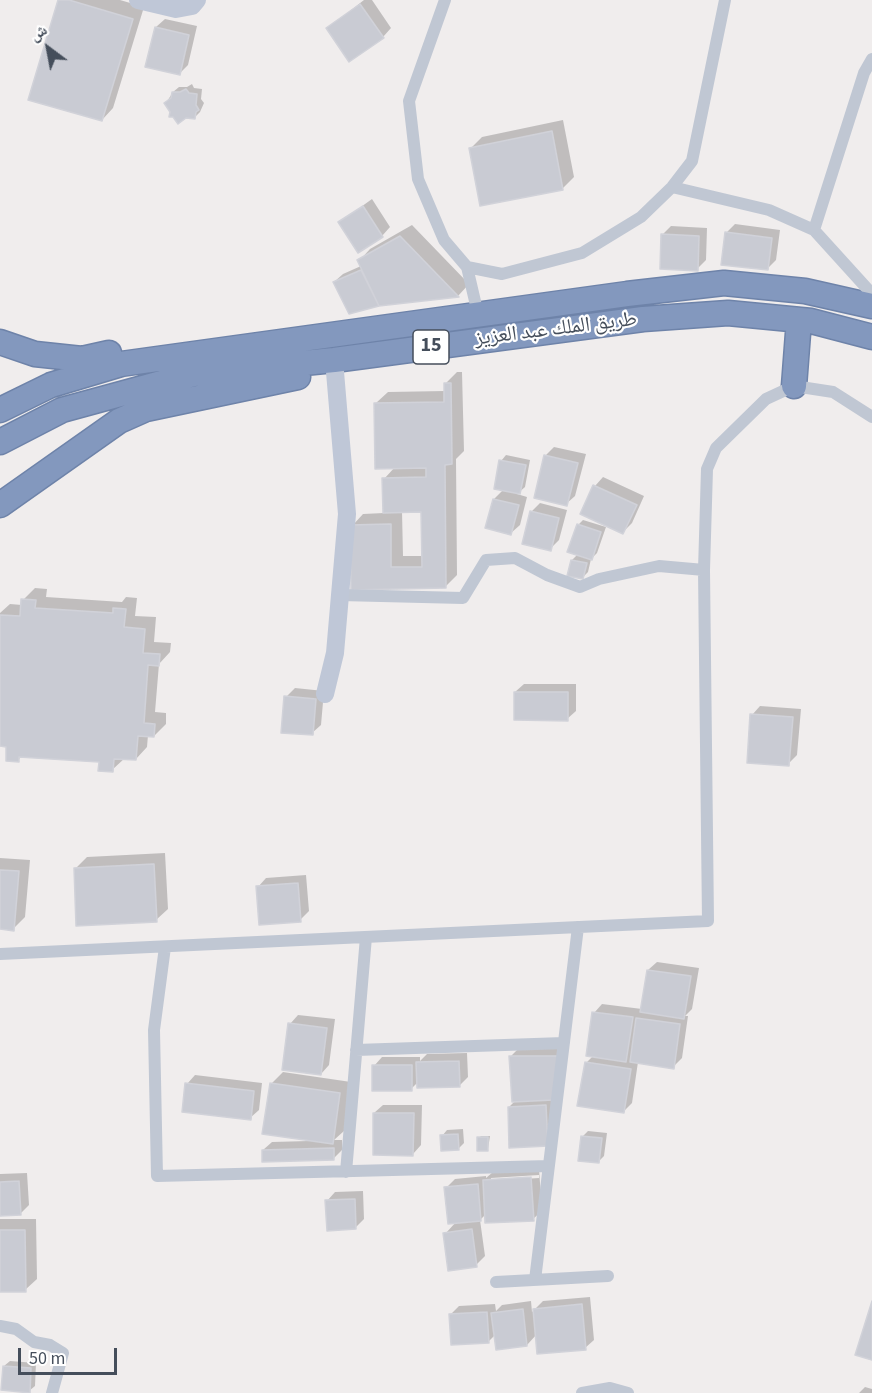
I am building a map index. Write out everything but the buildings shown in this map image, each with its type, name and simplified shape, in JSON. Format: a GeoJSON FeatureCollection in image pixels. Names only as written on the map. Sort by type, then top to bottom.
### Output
{"type":"FeatureCollection","features":[{"type":"Feature","properties":{"kind":"highway","name":"طريق الملك عبد العزيز"},"geometry":{"type":"LineString","coordinates":[[0,410],[51,385],[121,364],[303,337],[724,283],[805,291],[872,306]]}},
{"type":"Feature","properties":{"kind":"highway","name":"طريق الملك عبد العزيز"},"geometry":{"type":"LineString","coordinates":[[0,442],[62,410],[194,374],[333,360],[643,318],[728,313],[799,320],[872,337]]}},
{"type":"Feature","properties":{"kind":"highway"},"geometry":{"type":"LineString","coordinates":[[794,386],[799,320]]}},
{"type":"Feature","properties":{"kind":"highway"},"geometry":{"type":"LineString","coordinates":[[0,342],[35,354],[82,359],[137,348],[303,337]]}},
{"type":"Feature","properties":{"kind":"highway"},"geometry":{"type":"LineString","coordinates":[[0,505],[118,421],[137,413],[198,397],[300,377],[333,360]]}},
{"type":"Feature","properties":{"kind":"street"},"geometry":{"type":"LineString","coordinates":[[138,0],[176,9],[192,6],[197,0]]}},
{"type":"Feature","properties":{"kind":"street"},"geometry":{"type":"LineString","coordinates":[[445,0],[409,101],[418,178],[444,240],[467,267],[478,314]]}},
{"type":"Feature","properties":{"kind":"street"},"geometry":{"type":"LineString","coordinates":[[467,267],[502,274],[582,253],[641,217],[672,187],[692,161],[725,0]]}},
{"type":"Feature","properties":{"kind":"street"},"geometry":{"type":"LineString","coordinates":[[814,230],[864,73],[872,59]]}},
{"type":"Feature","properties":{"kind":"street"},"geometry":{"type":"LineString","coordinates":[[672,187],[769,210],[814,230],[872,294]]}},
{"type":"Feature","properties":{"kind":"street"},"geometry":{"type":"LineString","coordinates":[[325,694],[335,653],[347,514],[333,360]]}},
{"type":"Feature","properties":{"kind":"street"},"geometry":{"type":"LineString","coordinates":[[0,954],[708,921],[704,570],[707,469],[716,448],[766,399],[794,386],[833,392],[872,417]]}},
{"type":"Feature","properties":{"kind":"street"},"geometry":{"type":"LineString","coordinates":[[340,596],[463,598],[486,560],[515,558],[547,575],[580,587],[599,579],[659,566],[704,570]]}},
{"type":"Feature","properties":{"kind":"street"},"geometry":{"type":"LineString","coordinates":[[536,1280],[578,927]]}},
{"type":"Feature","properties":{"kind":"street"},"geometry":{"type":"LineString","coordinates":[[346,1172],[366,937]]}},
{"type":"Feature","properties":{"kind":"street"},"geometry":{"type":"LineString","coordinates":[[165,946],[154,1030],[158,1176],[549,1166]]}},
{"type":"Feature","properties":{"kind":"street"},"geometry":{"type":"LineString","coordinates":[[356,1050],[564,1043]]}},
{"type":"Feature","properties":{"kind":"street"},"geometry":{"type":"LineString","coordinates":[[496,1282],[608,1276]]}},
{"type":"Feature","properties":{"kind":"street"},"geometry":{"type":"LineString","coordinates":[[0,1326],[16,1329],[34,1342],[50,1345],[63,1353],[52,1393]]}},
{"type":"Feature","properties":{"kind":"street"},"geometry":{"type":"LineString","coordinates":[[582,1393],[610,1388],[628,1393]]}}]}
